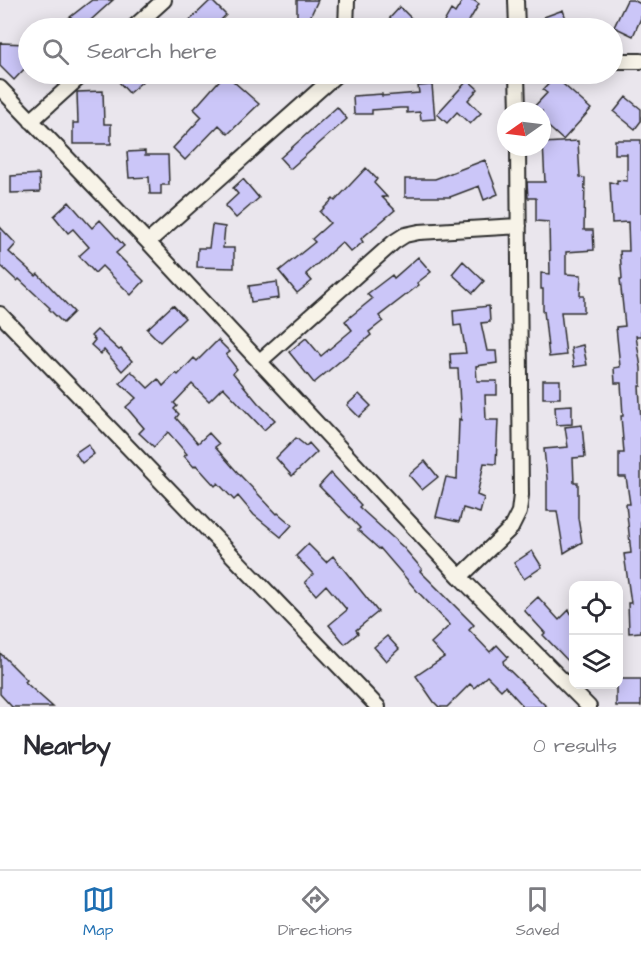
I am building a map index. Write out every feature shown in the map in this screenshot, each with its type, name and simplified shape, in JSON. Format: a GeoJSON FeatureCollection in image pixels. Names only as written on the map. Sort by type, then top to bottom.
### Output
{"type":"FeatureCollection","features":[{"type":"Feature","properties":{"kind":"street"},"geometry":{"type":"LineString","coordinates":[[144,18],[164,0]]}},
{"type":"Feature","properties":{"kind":"street"},"geometry":{"type":"LineString","coordinates":[[346,18],[347,0]]}},
{"type":"Feature","properties":{"kind":"street"},"geometry":{"type":"LineString","coordinates":[[516,0],[517,18]]}},
{"type":"Feature","properties":{"kind":"street"},"geometry":{"type":"LineString","coordinates":[[623,61],[641,61]]}},
{"type":"Feature","properties":{"kind":"street"},"geometry":{"type":"LineString","coordinates":[[31,121],[72,84]]}},
{"type":"Feature","properties":{"kind":"street"},"geometry":{"type":"LineString","coordinates":[[148,242],[325,84]]}},
{"type":"Feature","properties":{"kind":"street"},"geometry":{"type":"LineString","coordinates":[[517,84],[518,102]]}},
{"type":"Feature","properties":{"kind":"street"},"geometry":{"type":"LineString","coordinates":[[0,88],[148,242],[460,577],[589,707]]}},
{"type":"Feature","properties":{"kind":"street"},"geometry":{"type":"LineString","coordinates":[[460,577],[511,528],[519,512],[521,495],[518,156]]}},
{"type":"Feature","properties":{"kind":"street"},"geometry":{"type":"LineString","coordinates":[[259,362],[405,235],[419,232],[519,226]]}},
{"type":"Feature","properties":{"kind":"street"},"geometry":{"type":"LineString","coordinates":[[0,314],[378,707]]}},
{"type":"Feature","properties":{"kind":"building"},"geometry":{"type":"Polygon","coordinates":[[[92,0],[113,0],[93,18],[69,18],[92,0]]]}},
{"type":"Feature","properties":{"kind":"building"},"geometry":{"type":"Polygon","coordinates":[[[211,0],[226,15],[223,18],[192,18],[211,0]]]}},
{"type":"Feature","properties":{"kind":"building"},"geometry":{"type":"Polygon","coordinates":[[[297,0],[318,0],[310,18],[297,18],[297,0]]]}},
{"type":"Feature","properties":{"kind":"building"},"geometry":{"type":"Polygon","coordinates":[[[463,0],[473,0],[479,4],[471,18],[446,18],[451,10],[455,13],[463,0]]]}},
{"type":"Feature","properties":{"kind":"building"},"geometry":{"type":"Polygon","coordinates":[[[627,0],[641,4],[641,18],[633,36],[623,31],[623,18],[618,18],[627,0]]]}},
{"type":"Feature","properties":{"kind":"building"},"geometry":{"type":"Polygon","coordinates":[[[400,7],[411,18],[390,18],[400,7]]]}},
{"type":"Feature","properties":{"kind":"building"},"geometry":{"type":"Polygon","coordinates":[[[563,10],[566,18],[544,18],[563,10]]]}},
{"type":"Feature","properties":{"kind":"building"},"geometry":{"type":"Polygon","coordinates":[[[0,43],[18,44],[18,76],[14,80],[0,66],[0,43]]]}},
{"type":"Feature","properties":{"kind":"building"},"geometry":{"type":"Polygon","coordinates":[[[121,84],[139,84],[129,93],[121,84]]]}},
{"type":"Feature","properties":{"kind":"building"},"geometry":{"type":"Polygon","coordinates":[[[216,84],[236,84],[259,104],[228,134],[219,125],[185,160],[173,148],[202,117],[194,109],[216,84]]]}},
{"type":"Feature","properties":{"kind":"building"},"geometry":{"type":"Polygon","coordinates":[[[464,84],[472,84],[478,89],[468,100],[481,113],[470,124],[457,112],[447,123],[437,114],[464,84]]]}},
{"type":"Feature","properties":{"kind":"building"},"geometry":{"type":"Polygon","coordinates":[[[549,84],[563,84],[591,109],[563,140],[551,129],[551,102],[538,102],[547,93],[543,90],[549,84]]]}},
{"type":"Feature","properties":{"kind":"building"},"geometry":{"type":"Polygon","coordinates":[[[432,85],[435,119],[421,120],[420,112],[407,113],[407,108],[372,110],[372,114],[354,114],[353,96],[419,93],[418,86],[432,85]]]}},
{"type":"Feature","properties":{"kind":"building"},"geometry":{"type":"Polygon","coordinates":[[[103,91],[104,124],[111,124],[111,144],[73,144],[73,123],[78,123],[77,92],[103,91]]]}},
{"type":"Feature","properties":{"kind":"building"},"geometry":{"type":"Polygon","coordinates":[[[626,97],[641,109],[641,121],[635,129],[614,112],[626,97]]]}},
{"type":"Feature","properties":{"kind":"building"},"geometry":{"type":"Polygon","coordinates":[[[337,107],[347,119],[290,169],[280,158],[337,107]]]}},
{"type":"Feature","properties":{"kind":"building"},"geometry":{"type":"Polygon","coordinates":[[[615,140],[641,140],[641,336],[636,336],[641,368],[641,386],[639,386],[641,632],[629,633],[628,603],[631,603],[624,554],[631,553],[626,504],[630,504],[626,477],[619,477],[619,453],[624,453],[621,416],[623,416],[621,383],[615,383],[614,368],[620,367],[616,327],[625,326],[620,279],[622,279],[620,251],[629,251],[628,222],[612,223],[610,182],[617,184],[617,180],[627,181],[627,154],[615,154],[615,140]]]}},
{"type":"Feature","properties":{"kind":"building"},"geometry":{"type":"Polygon","coordinates":[[[578,141],[580,177],[585,178],[584,230],[593,230],[594,250],[566,252],[566,274],[581,275],[580,296],[584,296],[584,312],[561,312],[566,355],[549,357],[541,273],[550,274],[549,222],[536,221],[536,198],[528,198],[527,182],[545,182],[544,156],[551,156],[551,143],[578,141]]]}},
{"type":"Feature","properties":{"kind":"building"},"geometry":{"type":"Polygon","coordinates":[[[145,151],[145,155],[168,155],[169,185],[161,185],[161,194],[150,194],[149,177],[129,178],[127,152],[145,151]]]}},
{"type":"Feature","properties":{"kind":"building"},"geometry":{"type":"Polygon","coordinates":[[[485,160],[498,194],[484,200],[479,186],[450,197],[405,197],[405,179],[435,179],[485,160]]]}},
{"type":"Feature","properties":{"kind":"building"},"geometry":{"type":"Polygon","coordinates":[[[366,168],[377,179],[374,183],[387,197],[382,197],[395,210],[361,239],[363,242],[351,252],[342,242],[306,274],[312,281],[297,293],[279,271],[315,242],[312,239],[330,223],[320,212],[333,199],[335,201],[366,168]]]}},
{"type":"Feature","properties":{"kind":"building"},"geometry":{"type":"Polygon","coordinates":[[[39,174],[40,192],[11,193],[11,176],[39,174]]]}},
{"type":"Feature","properties":{"kind":"building"},"geometry":{"type":"Polygon","coordinates":[[[243,179],[259,198],[236,218],[225,206],[238,194],[233,188],[243,179]]]}},
{"type":"Feature","properties":{"kind":"building"},"geometry":{"type":"Polygon","coordinates":[[[69,202],[92,228],[100,220],[124,246],[116,253],[144,281],[131,295],[102,266],[95,273],[79,256],[89,247],[73,229],[68,233],[54,216],[69,202]]]}},
{"type":"Feature","properties":{"kind":"building"},"geometry":{"type":"Polygon","coordinates":[[[212,225],[225,227],[223,248],[234,248],[234,268],[197,267],[198,248],[209,248],[212,225]]]}},
{"type":"Feature","properties":{"kind":"building"},"geometry":{"type":"Polygon","coordinates":[[[0,227],[16,244],[9,252],[36,276],[38,274],[74,312],[63,323],[19,279],[17,281],[0,265],[0,227]]]}},
{"type":"Feature","properties":{"kind":"building"},"geometry":{"type":"Polygon","coordinates":[[[418,257],[431,272],[417,283],[419,285],[379,316],[383,321],[369,332],[371,335],[314,383],[289,352],[306,338],[321,356],[352,330],[345,321],[372,299],[367,294],[392,275],[394,278],[418,257]]]}},
{"type":"Feature","properties":{"kind":"building"},"geometry":{"type":"Polygon","coordinates":[[[463,261],[484,281],[473,293],[452,274],[463,261]]]}},
{"type":"Feature","properties":{"kind":"building"},"geometry":{"type":"Polygon","coordinates":[[[277,282],[279,298],[251,302],[249,286],[277,282]]]}},
{"type":"Feature","properties":{"kind":"building"},"geometry":{"type":"Polygon","coordinates":[[[173,305],[185,318],[160,342],[147,329],[173,305]]]}},
{"type":"Feature","properties":{"kind":"building"},"geometry":{"type":"Polygon","coordinates":[[[489,306],[490,322],[481,323],[487,351],[496,351],[497,363],[476,366],[477,381],[497,381],[497,395],[485,395],[486,420],[498,420],[496,464],[484,463],[477,495],[484,498],[480,513],[463,508],[459,522],[436,517],[446,477],[457,479],[459,419],[461,420],[458,369],[451,369],[450,354],[466,353],[461,325],[454,326],[453,310],[489,306]]]}},
{"type":"Feature","properties":{"kind":"building"},"geometry":{"type":"Polygon","coordinates":[[[97,330],[132,361],[122,371],[104,350],[101,354],[91,345],[95,340],[91,336],[97,330]]]}},
{"type":"Feature","properties":{"kind":"building"},"geometry":{"type":"Polygon","coordinates":[[[218,340],[230,352],[226,355],[237,369],[233,373],[275,420],[264,430],[223,387],[209,401],[192,384],[174,403],[177,406],[174,409],[179,414],[176,418],[198,443],[209,433],[219,444],[215,447],[239,474],[277,514],[292,525],[281,537],[254,515],[238,496],[234,500],[218,483],[215,486],[196,465],[194,467],[184,456],[187,454],[168,432],[154,447],[139,433],[144,428],[126,407],[136,398],[120,383],[131,371],[148,388],[158,379],[163,386],[176,373],[178,375],[194,358],[197,361],[218,340]]]}},
{"type":"Feature","properties":{"kind":"building"},"geometry":{"type":"Polygon","coordinates":[[[583,345],[587,365],[574,367],[571,348],[583,345]]]}},
{"type":"Feature","properties":{"kind":"building"},"geometry":{"type":"Polygon","coordinates":[[[543,380],[560,380],[560,398],[543,398],[543,380]]]}},
{"type":"Feature","properties":{"kind":"building"},"geometry":{"type":"Polygon","coordinates":[[[359,394],[371,406],[359,417],[347,405],[359,394]]]}},
{"type":"Feature","properties":{"kind":"building"},"geometry":{"type":"Polygon","coordinates":[[[572,405],[572,424],[556,425],[555,406],[572,405]]]}},
{"type":"Feature","properties":{"kind":"building"},"geometry":{"type":"Polygon","coordinates":[[[582,425],[585,457],[573,458],[574,483],[578,483],[578,518],[582,542],[564,553],[557,511],[547,511],[544,449],[568,447],[565,427],[582,425]]]}},
{"type":"Feature","properties":{"kind":"building"},"geometry":{"type":"Polygon","coordinates":[[[296,438],[306,446],[309,443],[317,452],[292,476],[276,458],[296,438]]]}},
{"type":"Feature","properties":{"kind":"building"},"geometry":{"type":"Polygon","coordinates":[[[88,444],[94,454],[82,463],[75,453],[88,444]]]}},
{"type":"Feature","properties":{"kind":"building"},"geometry":{"type":"Polygon","coordinates":[[[425,461],[438,477],[422,490],[409,475],[425,461]]]}},
{"type":"Feature","properties":{"kind":"building"},"geometry":{"type":"Polygon","coordinates":[[[331,473],[361,505],[359,507],[403,547],[422,569],[420,571],[474,625],[469,630],[490,652],[497,645],[508,657],[503,661],[504,665],[547,707],[524,707],[505,686],[501,690],[487,676],[474,688],[470,684],[447,707],[439,707],[434,702],[416,676],[444,657],[431,643],[450,625],[380,548],[358,530],[360,528],[319,486],[331,473]]]}},
{"type":"Feature","properties":{"kind":"building"},"geometry":{"type":"Polygon","coordinates":[[[308,544],[326,562],[333,556],[378,612],[356,630],[358,633],[345,644],[329,625],[347,610],[326,585],[316,595],[305,582],[313,574],[296,556],[308,544]]]}},
{"type":"Feature","properties":{"kind":"building"},"geometry":{"type":"Polygon","coordinates":[[[532,551],[542,567],[524,579],[514,563],[532,551]]]}},
{"type":"Feature","properties":{"kind":"building"},"geometry":{"type":"Polygon","coordinates":[[[538,597],[559,620],[569,610],[569,662],[543,635],[545,633],[524,610],[538,597]]]}},
{"type":"Feature","properties":{"kind":"building"},"geometry":{"type":"Polygon","coordinates":[[[387,636],[399,649],[386,661],[374,647],[387,636]]]}},
{"type":"Feature","properties":{"kind":"building"},"geometry":{"type":"Polygon","coordinates":[[[0,653],[27,680],[25,682],[53,707],[12,707],[0,694],[0,653]]]}},
{"type":"Feature","properties":{"kind":"building"},"geometry":{"type":"Polygon","coordinates":[[[623,679],[641,679],[641,706],[616,706],[616,689],[623,689],[623,679]]]}}]}
